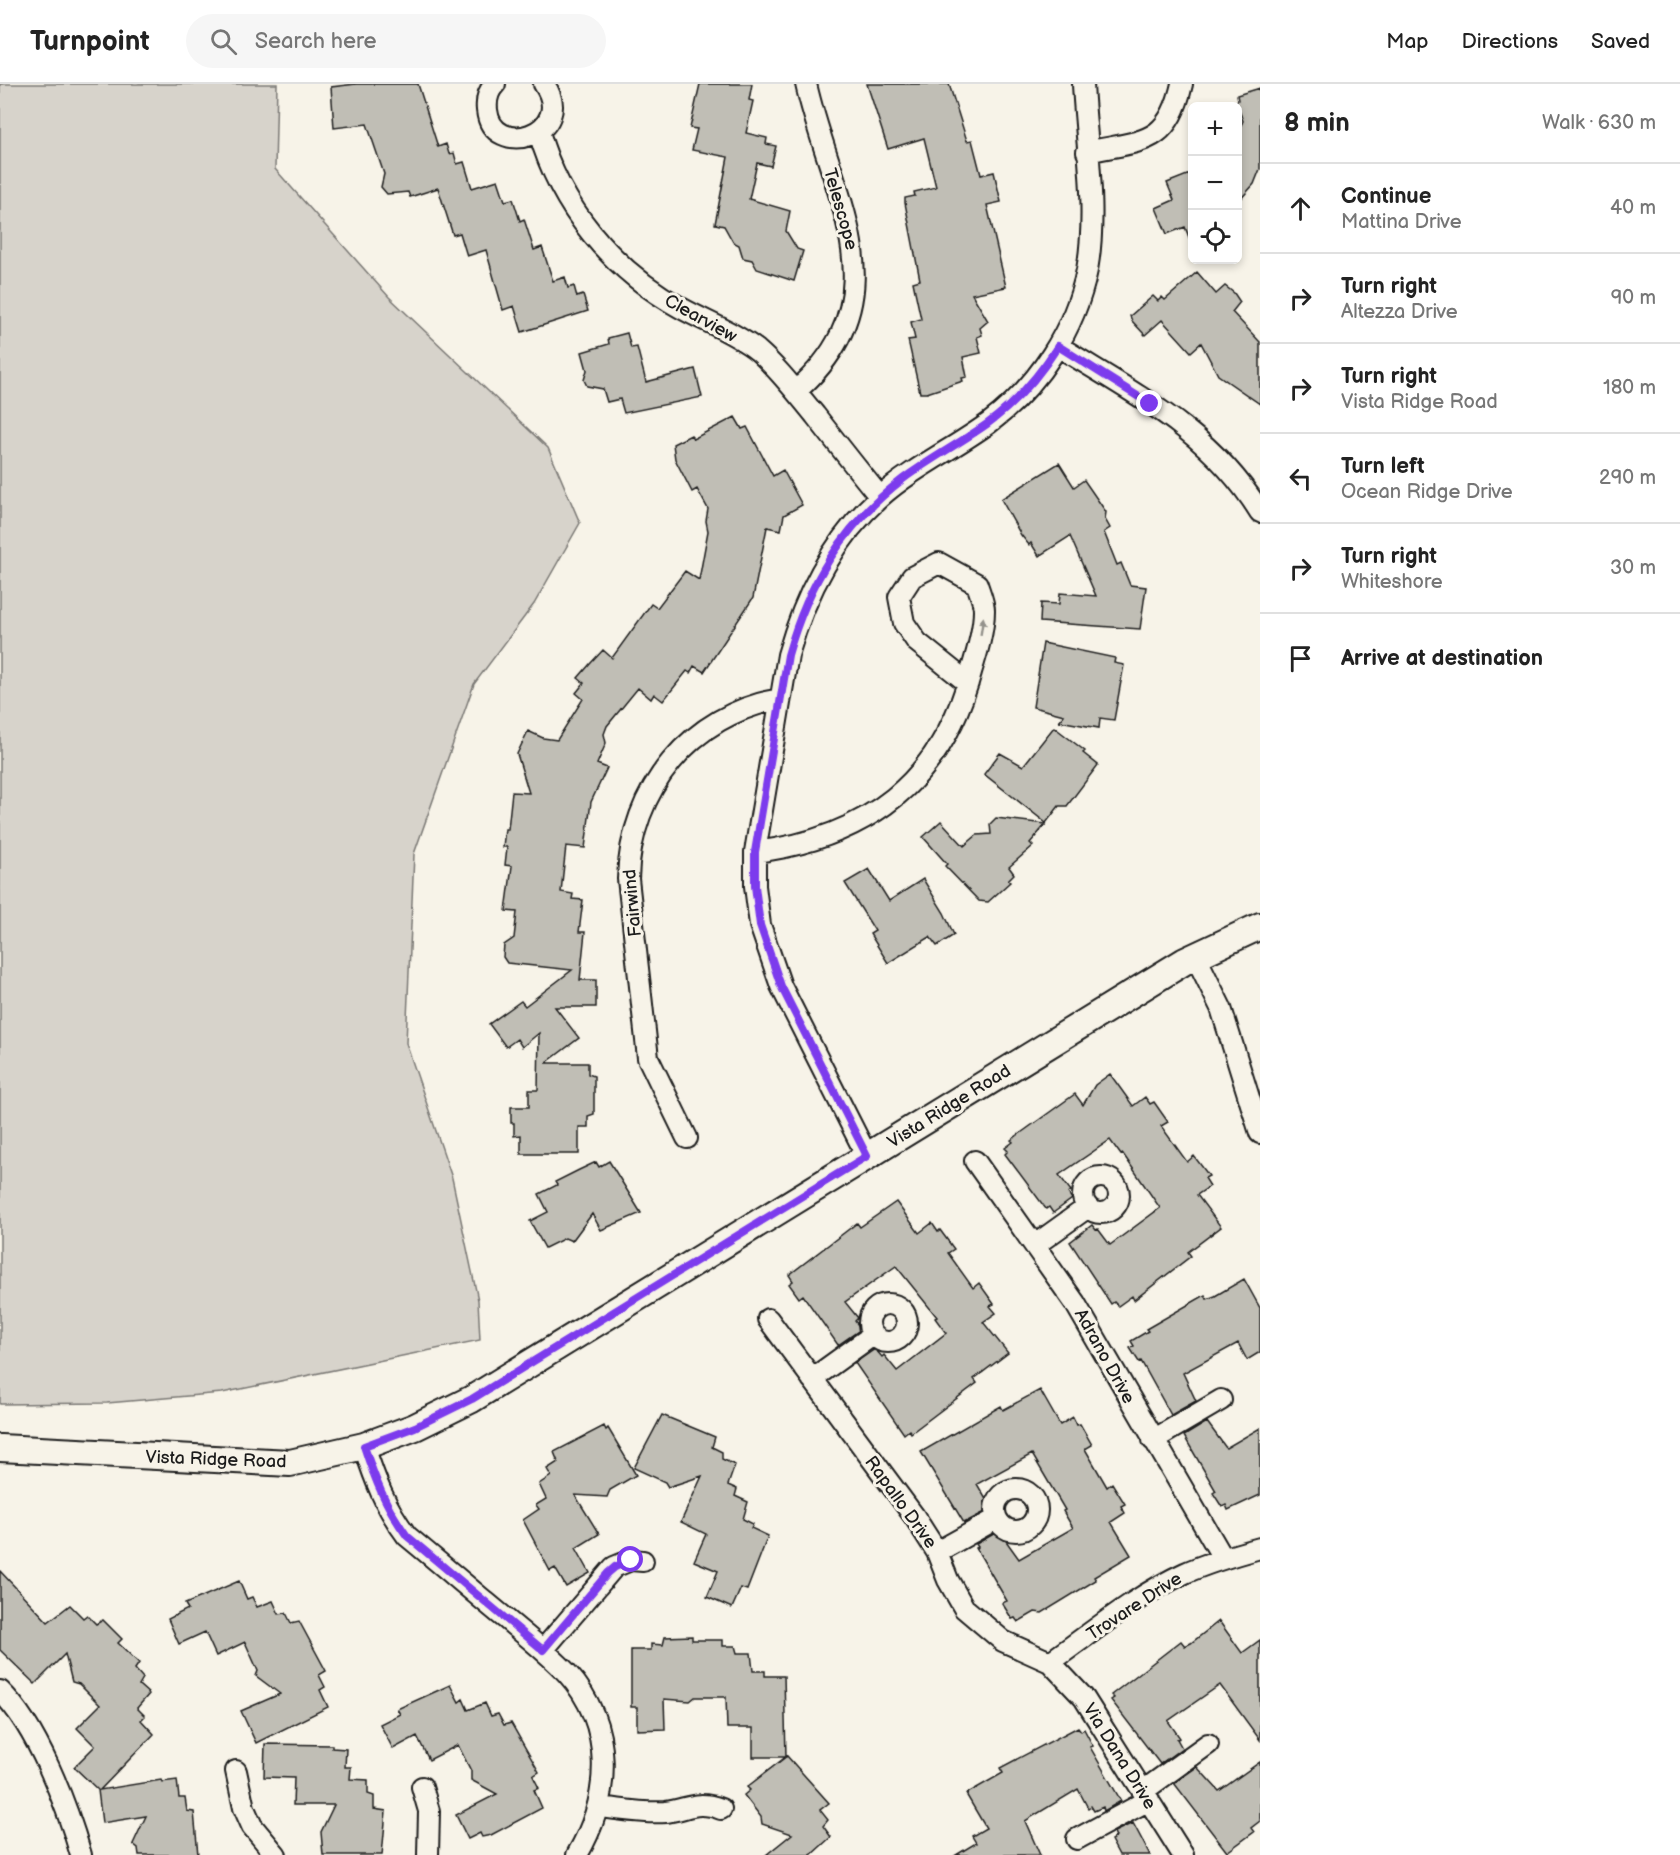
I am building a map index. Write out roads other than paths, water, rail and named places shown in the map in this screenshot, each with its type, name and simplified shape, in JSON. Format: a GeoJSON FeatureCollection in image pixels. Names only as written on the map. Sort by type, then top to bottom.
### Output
{"type":"FeatureCollection","features":[{"type":"Feature","properties":{"kind":"street"},"geometry":{"type":"LineString","coordinates":[[495,84],[486,100],[487,113],[493,125],[502,134],[514,138],[527,137],[539,132],[547,122],[552,110],[551,97],[544,84]]}},
{"type":"Feature","properties":{"kind":"street","name":"Telescope"},"geometry":{"type":"LineString","coordinates":[[796,391],[813,376],[832,352],[846,324],[854,294],[855,263],[850,232],[814,119],[806,84]]}},
{"type":"Feature","properties":{"kind":"street"},"geometry":{"type":"LineString","coordinates":[[867,1156],[771,962],[758,914],[755,852],[780,699],[796,625],[814,582],[839,542],[880,497],[996,417],[1018,398],[1058,346],[1080,295],[1087,269],[1091,231],[1083,84]]}},
{"type":"Feature","properties":{"kind":"street"},"geometry":{"type":"LineString","coordinates":[[1087,152],[1145,140],[1160,132],[1170,121],[1177,108],[1182,84]]}},
{"type":"Feature","properties":{"kind":"street","name":"Clearview"},"geometry":{"type":"LineString","coordinates":[[539,132],[547,160],[568,201],[595,239],[616,262],[640,282],[680,308],[730,333],[756,350],[796,391],[880,497]]}},
{"type":"Feature","properties":{"kind":"street"},"geometry":{"type":"LineString","coordinates":[[1058,346],[1173,418],[1198,437],[1220,459],[1260,512]]}},
{"type":"Feature","properties":{"kind":"street"},"geometry":{"type":"LineString","coordinates":[[755,852],[788,848],[824,838],[879,809],[908,786],[933,758],[953,726],[968,683],[984,609],[977,584],[939,563],[912,577],[899,597],[904,623],[917,642],[968,683]]}},
{"type":"Feature","properties":{"kind":"street","name":"Fairwind"},"geometry":{"type":"LineString","coordinates":[[687,1138],[648,1058],[628,879],[629,856],[635,825],[648,796],[687,744],[710,724],[738,710],[780,699]]}},
{"type":"Feature","properties":{"kind":"street","name":"Vista Ridge Road"},"geometry":{"type":"LineString","coordinates":[[0,1448],[290,1463],[364,1446],[415,1427],[472,1399],[1194,956],[1260,926]]}},
{"type":"Feature","properties":{"kind":"street"},"geometry":{"type":"LineString","coordinates":[[1194,956],[1221,1008],[1260,1133]]}},
{"type":"Feature","properties":{"kind":"street","name":"Adrano Drive"},"geometry":{"type":"LineString","coordinates":[[975,1161],[1075,1303],[1223,1558]]}},
{"type":"Feature","properties":{"kind":"street"},"geometry":{"type":"LineString","coordinates":[[1035,1245],[1088,1207]]}},
{"type":"Feature","properties":{"kind":"street","name":"Rapallo Drive"},"geometry":{"type":"LineString","coordinates":[[768,1319],[914,1516],[937,1552],[948,1580],[964,1608],[1003,1641],[1050,1662]]}},
{"type":"Feature","properties":{"kind":"street"},"geometry":{"type":"LineString","coordinates":[[812,1379],[873,1335]]}},
{"type":"Feature","properties":{"kind":"street"},"geometry":{"type":"LineString","coordinates":[[1153,1440],[1221,1400]]}},
{"type":"Feature","properties":{"kind":"street"},"geometry":{"type":"LineString","coordinates":[[364,1446],[381,1496],[407,1536],[543,1650],[567,1673],[581,1692],[595,1720],[602,1750],[603,1782],[593,1826],[577,1855]]}},
{"type":"Feature","properties":{"kind":"street"},"geometry":{"type":"LineString","coordinates":[[937,1552],[996,1520]]}},
{"type":"Feature","properties":{"kind":"street","name":"Trovare Drive"},"geometry":{"type":"LineString","coordinates":[[1050,1662],[1155,1589],[1223,1558],[1260,1548]]}},
{"type":"Feature","properties":{"kind":"street"},"geometry":{"type":"LineString","coordinates":[[543,1650],[615,1567],[631,1560],[643,1561]]}},
{"type":"Feature","properties":{"kind":"street","name":"Via Dana Drive"},"geometry":{"type":"LineString","coordinates":[[1050,1662],[1084,1698],[1183,1855]]}},
{"type":"Feature","properties":{"kind":"street"},"geometry":{"type":"LineString","coordinates":[[0,1691],[15,1705],[28,1726],[70,1817],[81,1855]]}},
{"type":"Feature","properties":{"kind":"street"},"geometry":{"type":"LineString","coordinates":[[1077,1839],[1146,1796],[1208,1744]]}},
{"type":"Feature","properties":{"kind":"street"},"geometry":{"type":"LineString","coordinates":[[236,1771],[244,1808],[252,1826],[276,1855]]}},
{"type":"Feature","properties":{"kind":"street"},"geometry":{"type":"LineString","coordinates":[[422,1787],[429,1811],[428,1855]]}},
{"type":"Feature","properties":{"kind":"street"},"geometry":{"type":"LineString","coordinates":[[599,1807],[668,1812],[691,1804],[706,1804],[721,1809]]}}]}
